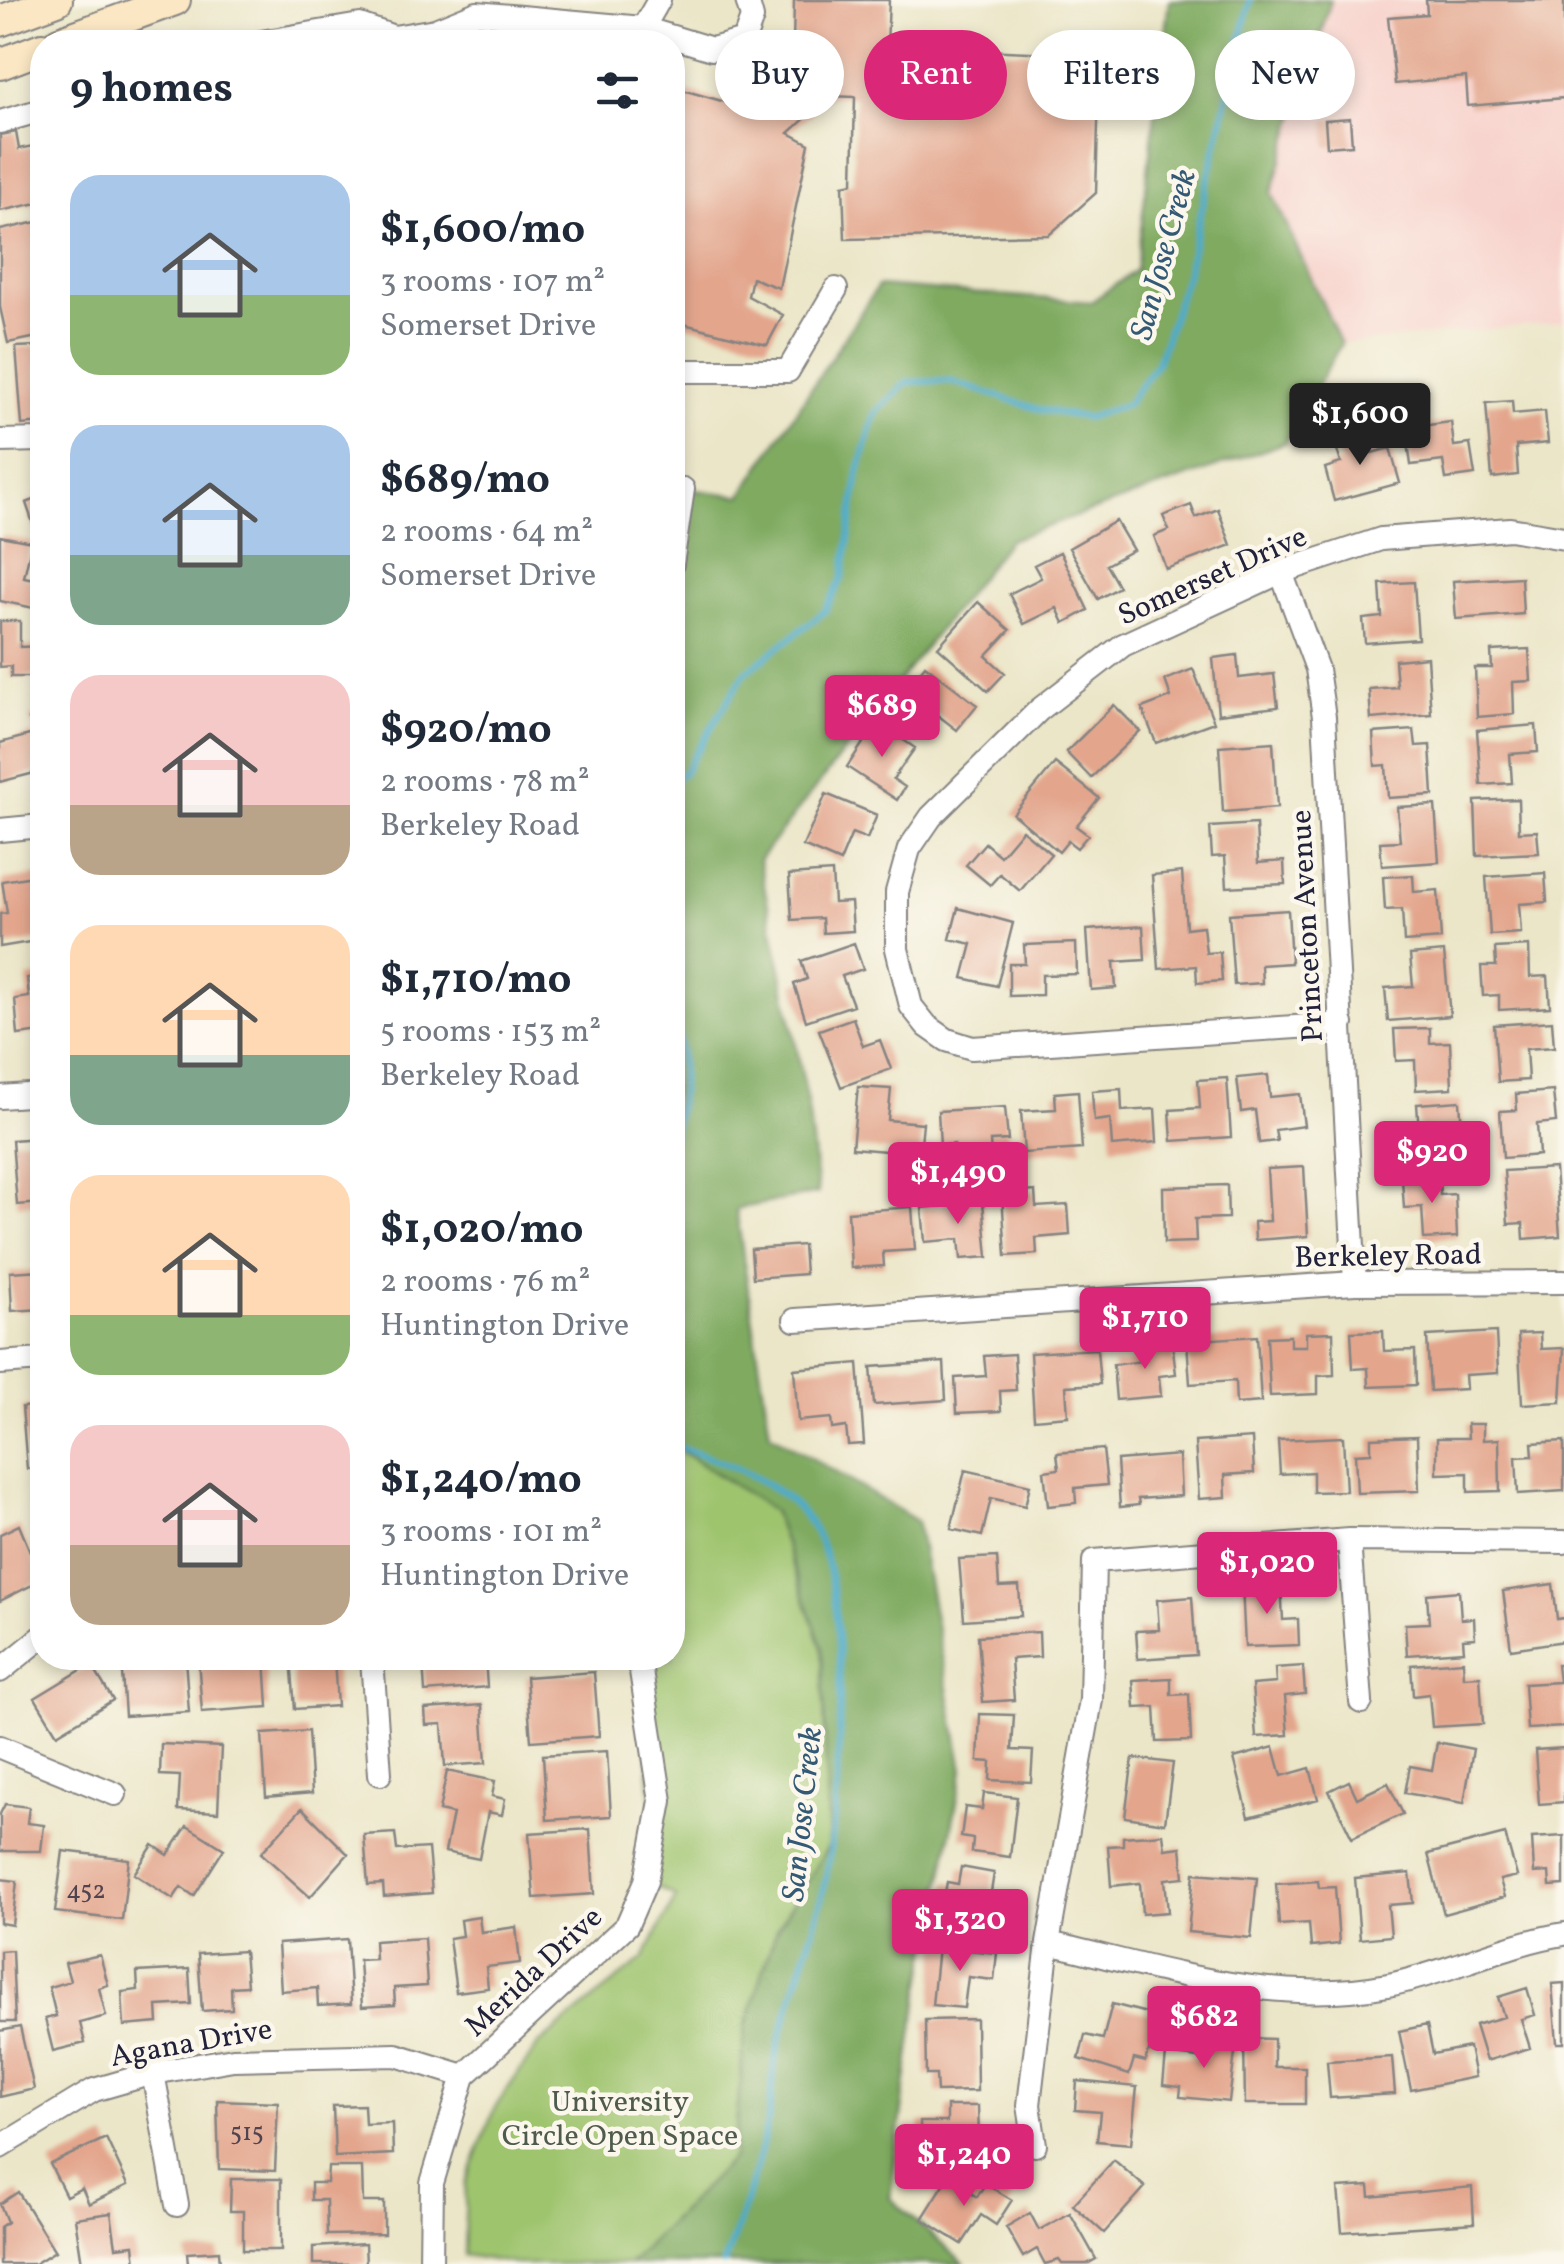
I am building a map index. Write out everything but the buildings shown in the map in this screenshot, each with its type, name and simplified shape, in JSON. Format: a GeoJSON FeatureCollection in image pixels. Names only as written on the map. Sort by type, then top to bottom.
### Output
{"type":"FeatureCollection","features":[{"type":"Feature","properties":{"kind":"main road"},"geometry":{"type":"LineString","coordinates":[[0,21],[57,0]]}},
{"type":"Feature","properties":{"kind":"main road"},"geometry":{"type":"LineString","coordinates":[[92,30],[175,0]]}},
{"type":"Feature","properties":{"kind":"main road"},"geometry":{"type":"LineString","coordinates":[[0,64],[30,53]]}},
{"type":"Feature","properties":{"kind":"street"},"geometry":{"type":"LineString","coordinates":[[643,28],[659,0]]}},
{"type":"Feature","properties":{"kind":"street"},"geometry":{"type":"LineString","coordinates":[[685,41],[712,49],[744,40],[752,18],[747,0]]}},
{"type":"Feature","properties":{"kind":"street"},"geometry":{"type":"LineString","coordinates":[[435,30],[464,7],[650,30]]}},
{"type":"Feature","properties":{"kind":"street"},"geometry":{"type":"LineString","coordinates":[[331,30],[360,25],[371,30]]}},
{"type":"Feature","properties":{"kind":"street"},"geometry":{"type":"LineString","coordinates":[[0,122],[30,113]]}},
{"type":"Feature","properties":{"kind":"street"},"geometry":{"type":"LineString","coordinates":[[685,371],[788,371],[836,289]]}},
{"type":"Feature","properties":{"kind":"street"},"geometry":{"type":"LineString","coordinates":[[0,441],[30,440]]}},
{"type":"Feature","properties":{"kind":"street","name":"Somerset Drive"},"geometry":{"type":"LineString","coordinates":[[1342,1024],[972,1048],[937,1033],[911,1006],[897,949],[896,892],[909,849],[931,817],[1039,710],[1122,646],[1281,572],[1381,539],[1445,531],[1510,529],[1564,538]]}},
{"type":"Feature","properties":{"kind":"street","name":"Princeton Avenue"},"geometry":{"type":"LineString","coordinates":[[1281,572],[1317,669],[1324,718],[1355,1283]]}},
{"type":"Feature","properties":{"kind":"street"},"geometry":{"type":"LineString","coordinates":[[0,830],[30,827]]}},
{"type":"Feature","properties":{"kind":"street"},"geometry":{"type":"LineString","coordinates":[[0,1098],[30,1095]]}},
{"type":"Feature","properties":{"kind":"street","name":"Berkeley Road"},"geometry":{"type":"LineString","coordinates":[[795,1320],[1355,1283],[1564,1282]]}},
{"type":"Feature","properties":{"kind":"street"},"geometry":{"type":"LineString","coordinates":[[0,1364],[30,1361]]}},
{"type":"Feature","properties":{"kind":"street"},"geometry":{"type":"LineString","coordinates":[[1349,1540],[1361,1702]]}},
{"type":"Feature","properties":{"kind":"street"},"geometry":{"type":"LineString","coordinates":[[1034,2145],[1030,2106],[1048,1944],[1091,1700],[1094,1561],[1349,1540],[1564,1542]]}},
{"type":"Feature","properties":{"kind":"street"},"geometry":{"type":"LineString","coordinates":[[0,1671],[30,1647]]}},
{"type":"Feature","properties":{"kind":"street"},"geometry":{"type":"LineString","coordinates":[[373,1670],[380,1774]]}},
{"type":"Feature","properties":{"kind":"street","name":"Merida Drive"},"geometry":{"type":"LineString","coordinates":[[431,2264],[432,2183],[464,2076],[614,1938],[634,1910],[655,1848],[661,1801],[641,1670]]}},
{"type":"Feature","properties":{"kind":"street"},"geometry":{"type":"LineString","coordinates":[[0,1747],[115,1794]]}},
{"type":"Feature","properties":{"kind":"street"},"geometry":{"type":"LineString","coordinates":[[1048,1944],[1242,1987],[1317,1993],[1389,1985],[1518,1942],[1564,1934]]}},
{"type":"Feature","properties":{"kind":"street","name":"Agana Drive"},"geometry":{"type":"LineString","coordinates":[[0,2146],[94,2090],[153,2073],[251,2057],[396,2055],[464,2076]]}},
{"type":"Feature","properties":{"kind":"street"},"geometry":{"type":"LineString","coordinates":[[153,2073],[177,2205]]}},
{"type":"Feature","properties":{"kind":"shaded area"},"geometry":{"type":"Polygon","coordinates":[[[1331,0],[1564,0],[1564,322],[1341,344],[1272,193],[1294,120],[1355,120],[1355,30],[1322,30],[1331,0]]]}},
{"type":"Feature","properties":{"kind":"green space"},"geometry":{"type":"Polygon","coordinates":[[[1169,0],[1331,0],[1322,30],[1215,30],[1215,120],[1294,120],[1272,193],[1341,344],[1284,443],[1009,540],[759,860],[807,1099],[818,1193],[736,1209],[770,1433],[917,1521],[963,1770],[913,2030],[890,2198],[964,2264],[629,2264],[733,2158],[745,2030],[776,1930],[829,1845],[822,1647],[773,1510],[685,1454],[685,489],[741,496],[878,286],[1091,302],[1136,270],[1154,120],[1195,120],[1195,30],[1165,30],[1169,0]]]}},
{"type":"Feature","properties":{"kind":"green space","name":"University Circle Open Space"},"geometry":{"type":"Polygon","coordinates":[[[685,1454],[773,1510],[822,1647],[829,1846],[776,1930],[745,2030],[733,2158],[629,2264],[516,2264],[464,2255],[466,2183],[494,2109],[538,2045],[644,1958],[676,1897],[646,1881],[655,1848],[640,1670],[685,1670],[685,1454]]]}},
{"type":"Feature","properties":{"kind":"waterway","name":"San Jose Creek"},"geometry":{"type":"LineString","coordinates":[[685,770],[745,673],[825,611],[843,577],[859,471],[875,414],[907,382],[950,381],[1041,410],[1087,418],[1127,404],[1158,361],[1186,275],[1250,0]]}},
{"type":"Feature","properties":{"kind":"waterway","name":"San Jose Creek"},"geometry":{"type":"LineString","coordinates":[[685,1450],[758,1479],[795,1505],[809,1522],[820,1542],[829,1575],[839,1661],[838,1759],[825,1882],[779,2043],[759,2156],[724,2264]]}}]}
